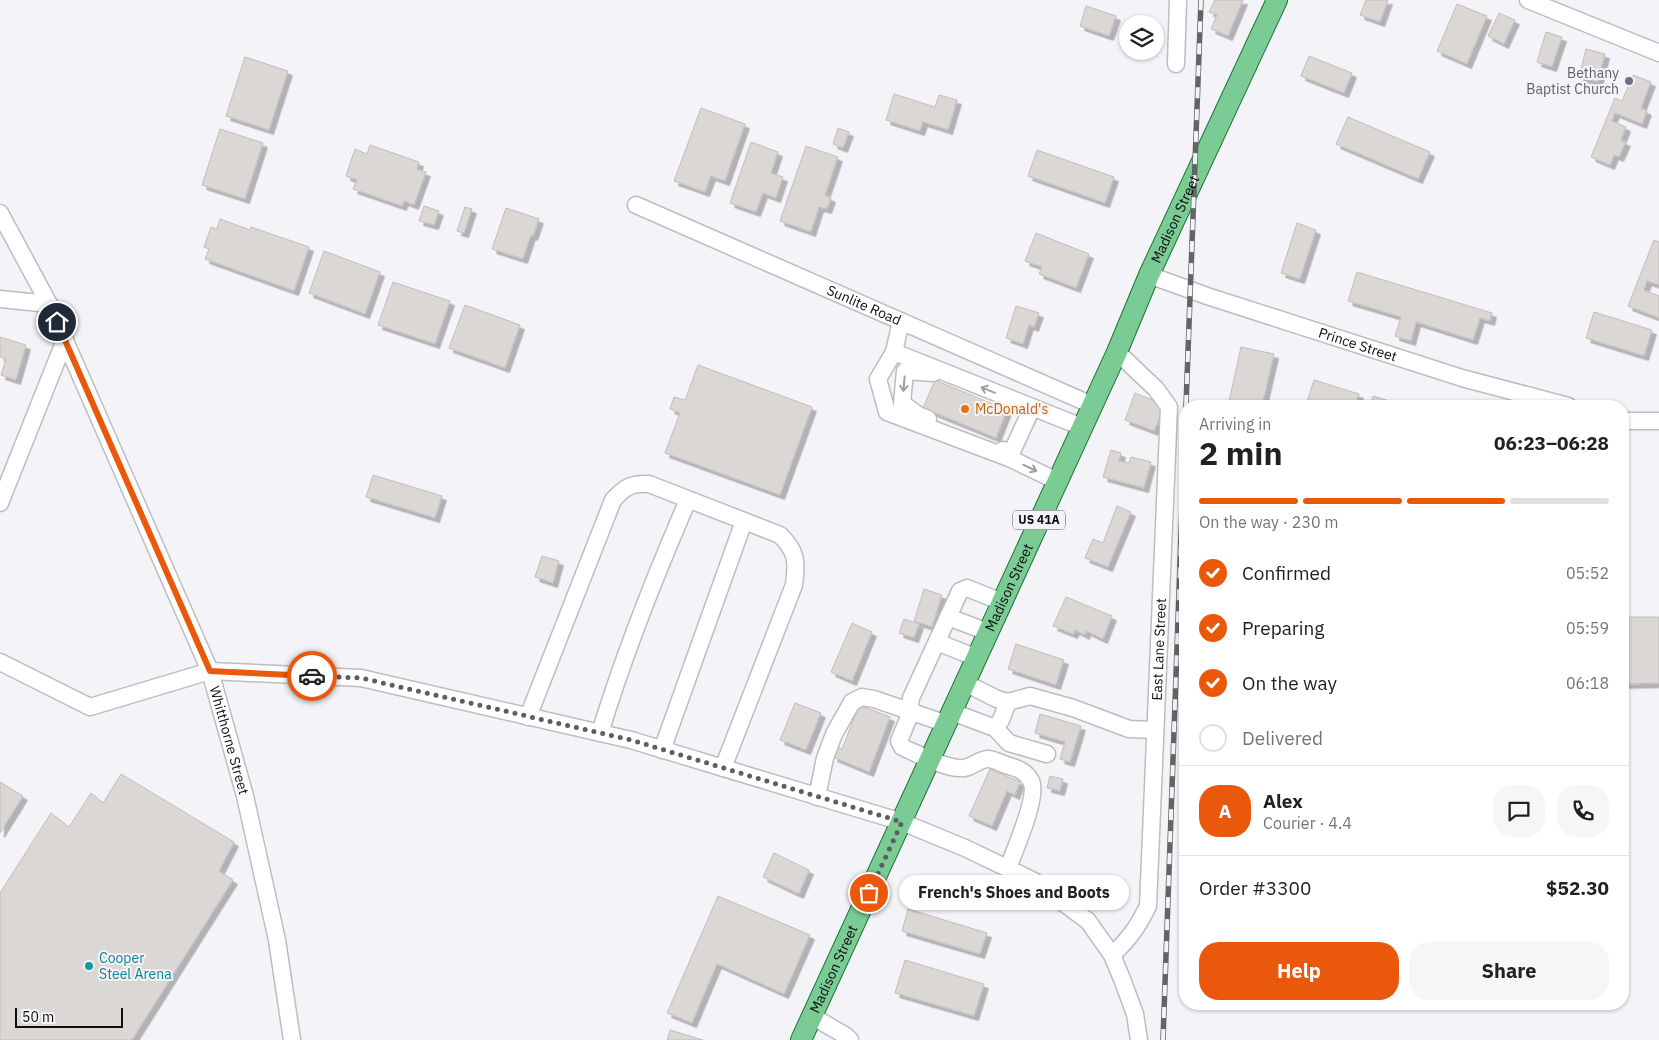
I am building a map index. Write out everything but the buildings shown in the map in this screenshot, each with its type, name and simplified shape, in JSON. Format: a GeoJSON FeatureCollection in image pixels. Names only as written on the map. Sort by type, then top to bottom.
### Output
{"type":"FeatureCollection","features":[{"type":"Feature","properties":{"kind":"main road","name":"Madison Street"},"geometry":{"type":"LineString","coordinates":[[801,1040],[1117,352],[1149,275],[1277,0]]}},
{"type":"Feature","properties":{"kind":"street"},"geometry":{"type":"LineString","coordinates":[[1176,64],[1178,0]]}},
{"type":"Feature","properties":{"kind":"street"},"geometry":{"type":"LineString","coordinates":[[1528,0],[1659,53]]}},
{"type":"Feature","properties":{"kind":"street","name":"Sunlite Road"},"geometry":{"type":"LineString","coordinates":[[636,205],[1092,406]]}},
{"type":"Feature","properties":{"kind":"street","name":"Whitthorne Street"},"geometry":{"type":"LineString","coordinates":[[0,214],[49,304],[210,671],[245,796],[277,940],[292,1040]]}},
{"type":"Feature","properties":{"kind":"street","name":"Prince Street"},"geometry":{"type":"LineString","coordinates":[[1149,275],[1217,299],[1462,378],[1545,400]]}},
{"type":"Feature","properties":{"kind":"street"},"geometry":{"type":"LineString","coordinates":[[0,299],[49,304]]}},
{"type":"Feature","properties":{"kind":"street"},"geometry":{"type":"LineString","coordinates":[[901,321],[894,352],[878,379],[887,412],[1009,458],[1057,481]]}},
{"type":"Feature","properties":{"kind":"street"},"geometry":{"type":"LineString","coordinates":[[0,503],[65,340]]}},
{"type":"Feature","properties":{"kind":"street"},"geometry":{"type":"LineString","coordinates":[[894,352],[1082,427]]}},
{"type":"Feature","properties":{"kind":"street","name":"East Lane Street"},"geometry":{"type":"LineString","coordinates":[[1112,955],[1128,941],[1138,927],[1148,906],[1169,407],[1156,389],[1117,352]]}},
{"type":"Feature","properties":{"kind":"street"},"geometry":{"type":"LineString","coordinates":[[958,378],[920,371],[905,371],[902,403],[918,415],[999,445],[1009,458]]}},
{"type":"Feature","properties":{"kind":"street"},"geometry":{"type":"LineString","coordinates":[[1009,458],[1032,408]]}},
{"type":"Feature","properties":{"kind":"street"},"geometry":{"type":"LineString","coordinates":[[1629,421],[1659,421]]}},
{"type":"Feature","properties":{"kind":"street"},"geometry":{"type":"LineString","coordinates":[[528,717],[613,500],[622,490],[635,483],[649,484],[780,535],[791,546],[797,565],[794,584],[723,768]]}},
{"type":"Feature","properties":{"kind":"street"},"geometry":{"type":"LineString","coordinates":[[600,733],[616,680],[688,500]]}},
{"type":"Feature","properties":{"kind":"street"},"geometry":{"type":"LineString","coordinates":[[662,750],[744,521]]}},
{"type":"Feature","properties":{"kind":"street"},"geometry":{"type":"LineString","coordinates":[[1002,602],[967,588],[960,591],[911,698],[911,712],[899,741],[902,747],[930,760],[958,768],[966,768],[988,759],[1018,768],[1025,773],[1032,782],[1033,792],[1025,823],[1008,868]]}},
{"type":"Feature","properties":{"kind":"street"},"geometry":{"type":"LineString","coordinates":[[948,617],[988,632]]}},
{"type":"Feature","properties":{"kind":"street"},"geometry":{"type":"LineString","coordinates":[[936,642],[977,658]]}},
{"type":"Feature","properties":{"kind":"street"},"geometry":{"type":"LineString","coordinates":[[0,662],[90,707],[210,671],[361,678],[600,733],[902,822],[965,848],[1034,881],[1088,921],[1112,955],[1135,1014],[1139,1040]]}},
{"type":"Feature","properties":{"kind":"street"},"geometry":{"type":"LineString","coordinates":[[965,683],[997,699],[1008,702],[1030,696],[1073,708],[1129,729],[1155,730]]}},
{"type":"Feature","properties":{"kind":"street"},"geometry":{"type":"LineString","coordinates":[[817,797],[825,758],[834,734],[852,702],[862,697],[874,699],[911,712],[995,728],[1009,743],[1047,754]]}},
{"type":"Feature","properties":{"kind":"street"},"geometry":{"type":"LineString","coordinates":[[995,728],[1001,720],[1008,702]]}},
{"type":"Feature","properties":{"kind":"street"},"geometry":{"type":"LineString","coordinates":[[812,1016],[850,1040]]}},
{"type":"Feature","properties":{"kind":"railway"},"geometry":{"type":"LineString","coordinates":[[1186,400],[1201,0]]}},
{"type":"Feature","properties":{"kind":"railway"},"geometry":{"type":"LineString","coordinates":[[1163,1040],[1179,591]]}},
{"type":"Feature","properties":{"kind":"way so far"},"geometry":{"type":"LineString","coordinates":[[312,676],[361,678],[631,740],[902,822],[869,893]]}},
{"type":"Feature","properties":{"kind":"place","name":"Bethany Baptist Church"},"geometry":{"type":"Point","coordinates":[1629,81]}},
{"type":"Feature","properties":{"kind":"place","name":"McDonald's"},"geometry":{"type":"Point","coordinates":[965,409]}},
{"type":"Feature","properties":{"kind":"place","name":"French's Shoes and Boots"},"geometry":{"type":"Point","coordinates":[869,893]}},
{"type":"Feature","properties":{"kind":"place","name":"Cooper Steel Arena"},"geometry":{"type":"Point","coordinates":[89,966]}},
{"type":"Feature","properties":{"kind":"route"},"geometry":{"type":"LineString","coordinates":[[57,322],[210,671],[312,676]]}}]}
